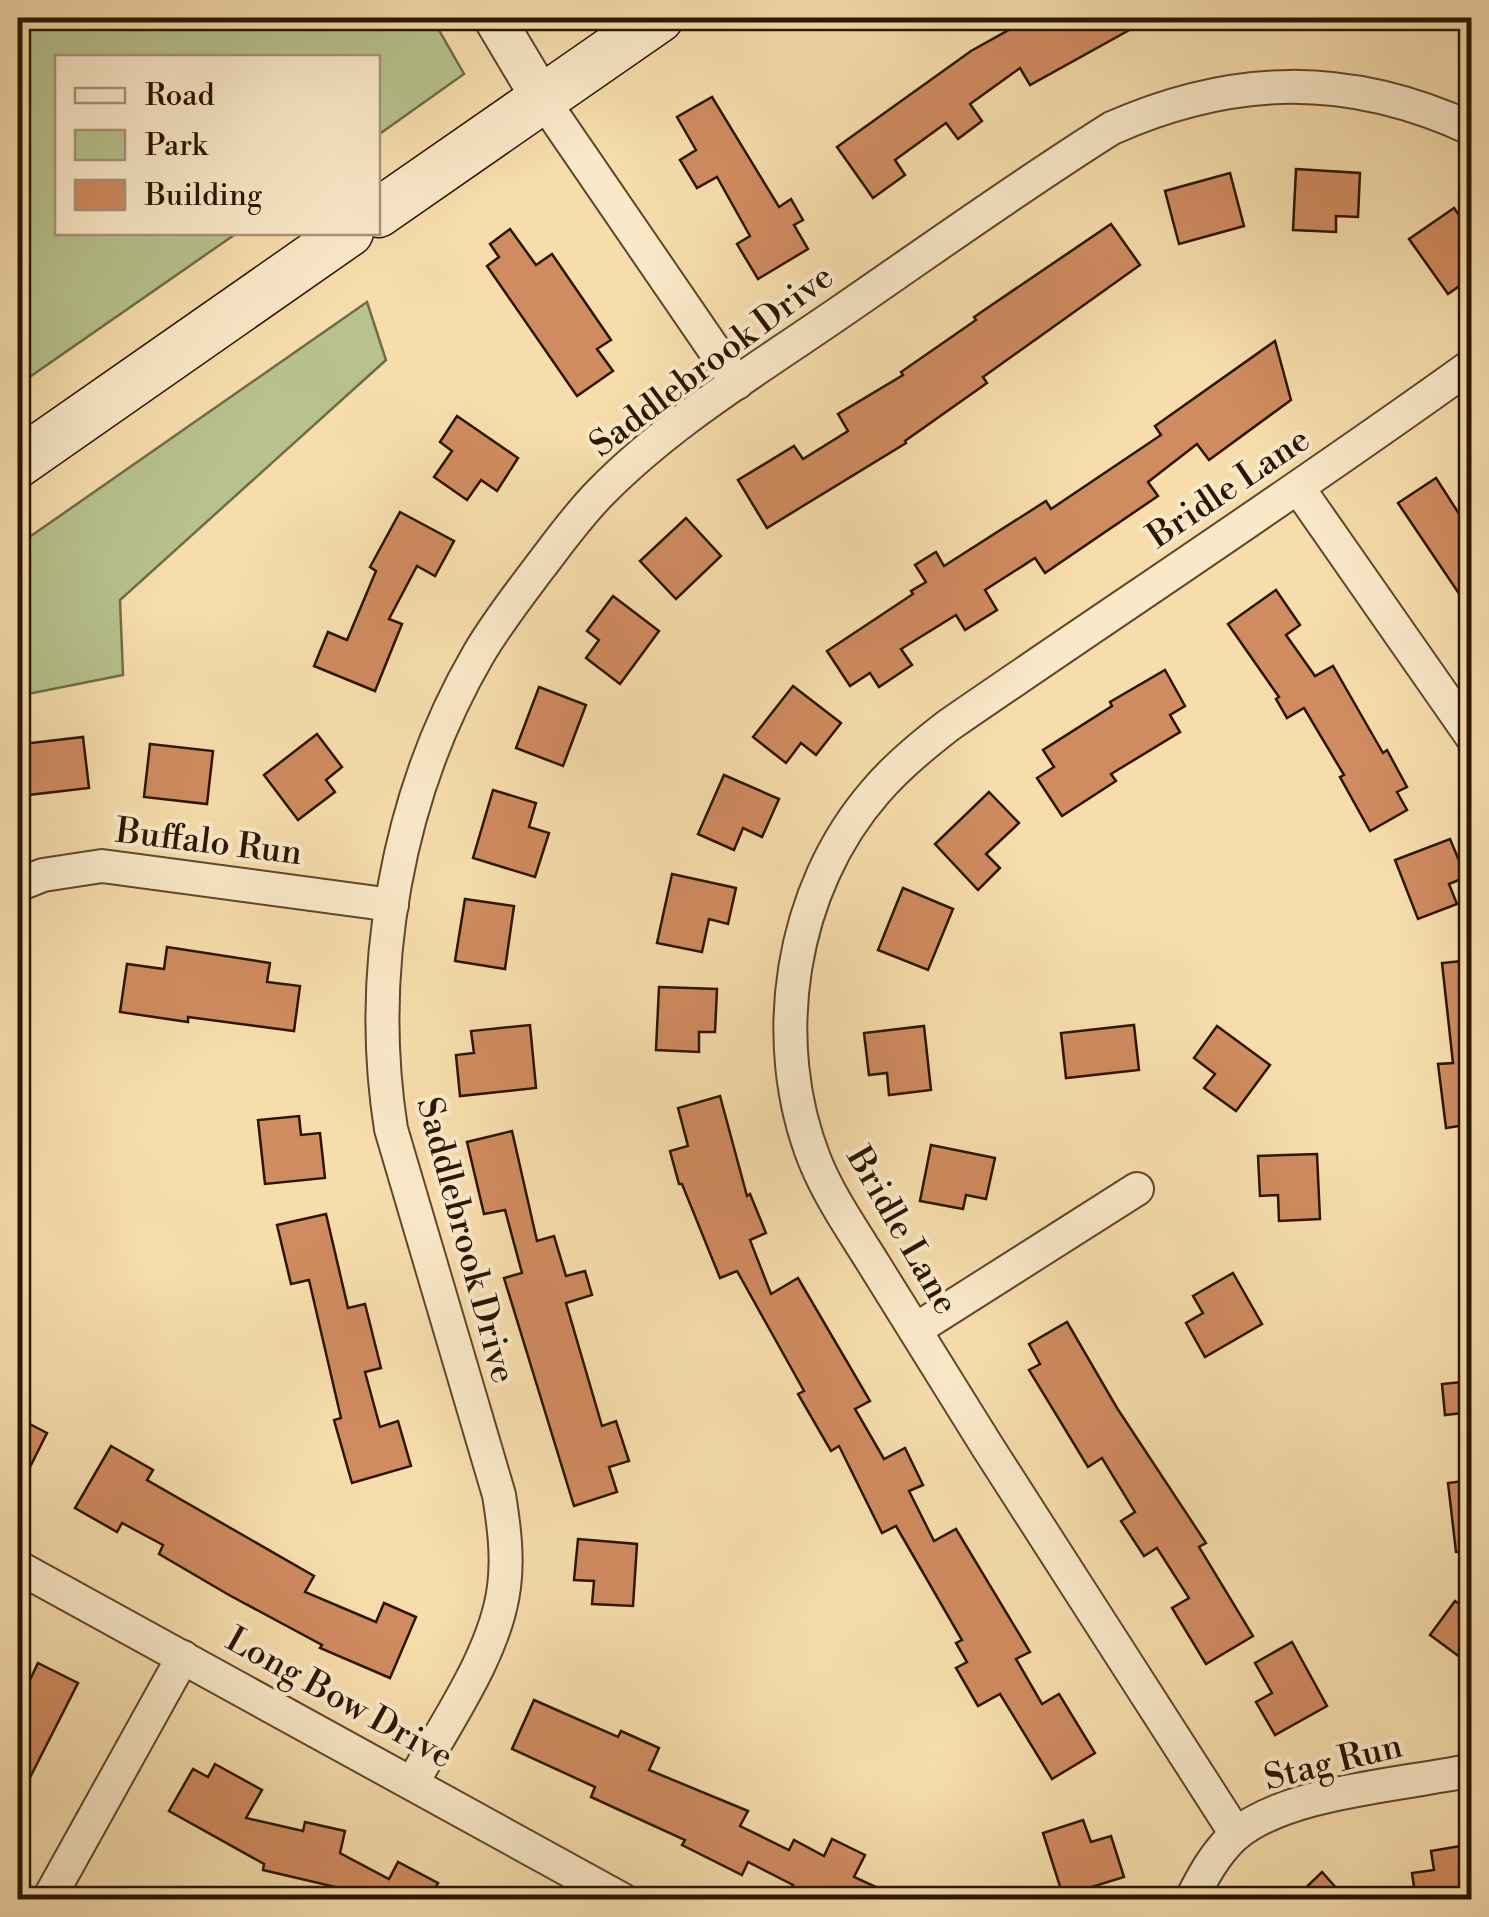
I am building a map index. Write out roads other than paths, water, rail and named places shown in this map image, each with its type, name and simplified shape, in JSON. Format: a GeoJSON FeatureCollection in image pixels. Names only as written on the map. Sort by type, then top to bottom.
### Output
{"type":"FeatureCollection","features":[{"type":"Feature","properties":{"kind":"main road"},"geometry":{"type":"LineString","coordinates":[[380,211],[659,18]]}},
{"type":"Feature","properties":{"kind":"main road"},"geometry":{"type":"LineString","coordinates":[[18,463],[344,235]]}},
{"type":"Feature","properties":{"kind":"street"},"geometry":{"type":"LineString","coordinates":[[494,18],[543,100],[736,383]]}},
{"type":"Feature","properties":{"kind":"street","name":"Saddlebrook Drive"},"geometry":{"type":"LineString","coordinates":[[413,1782],[485,1650],[504,1589],[506,1559],[499,1496],[390,1129],[382,1012],[392,905],[403,851],[431,756],[478,655],[508,608],[601,492],[672,430],[1112,128],[1146,113],[1213,93],[1295,85],[1404,102],[1472,129]]}},
{"type":"Feature","properties":{"kind":"street","name":"Bridle Lane"},"geometry":{"type":"LineString","coordinates":[[1236,1834],[828,1190],[806,1138],[796,1097],[791,1054],[794,972],[809,912],[831,857],[875,792],[948,724],[1299,489],[1472,365]]}},
{"type":"Feature","properties":{"kind":"street"},"geometry":{"type":"LineString","coordinates":[[1299,489],[1472,737]]}},
{"type":"Feature","properties":{"kind":"street","name":"Buffalo Run"},"geometry":{"type":"LineString","coordinates":[[18,885],[42,876],[102,866],[392,905]]}},
{"type":"Feature","properties":{"kind":"street"},"geometry":{"type":"LineString","coordinates":[[914,1330],[1138,1189]]}},
{"type":"Feature","properties":{"kind":"street","name":"Long Bow Drive"},"geometry":{"type":"LineString","coordinates":[[18,1567],[623,1900]]}},
{"type":"Feature","properties":{"kind":"street"},"geometry":{"type":"LineString","coordinates":[[48,1900],[183,1658]]}},
{"type":"Feature","properties":{"kind":"street","name":"Stag Run"},"geometry":{"type":"LineString","coordinates":[[1191,1900],[1212,1860],[1236,1834],[1272,1812],[1303,1802],[1472,1770]]}}]}
